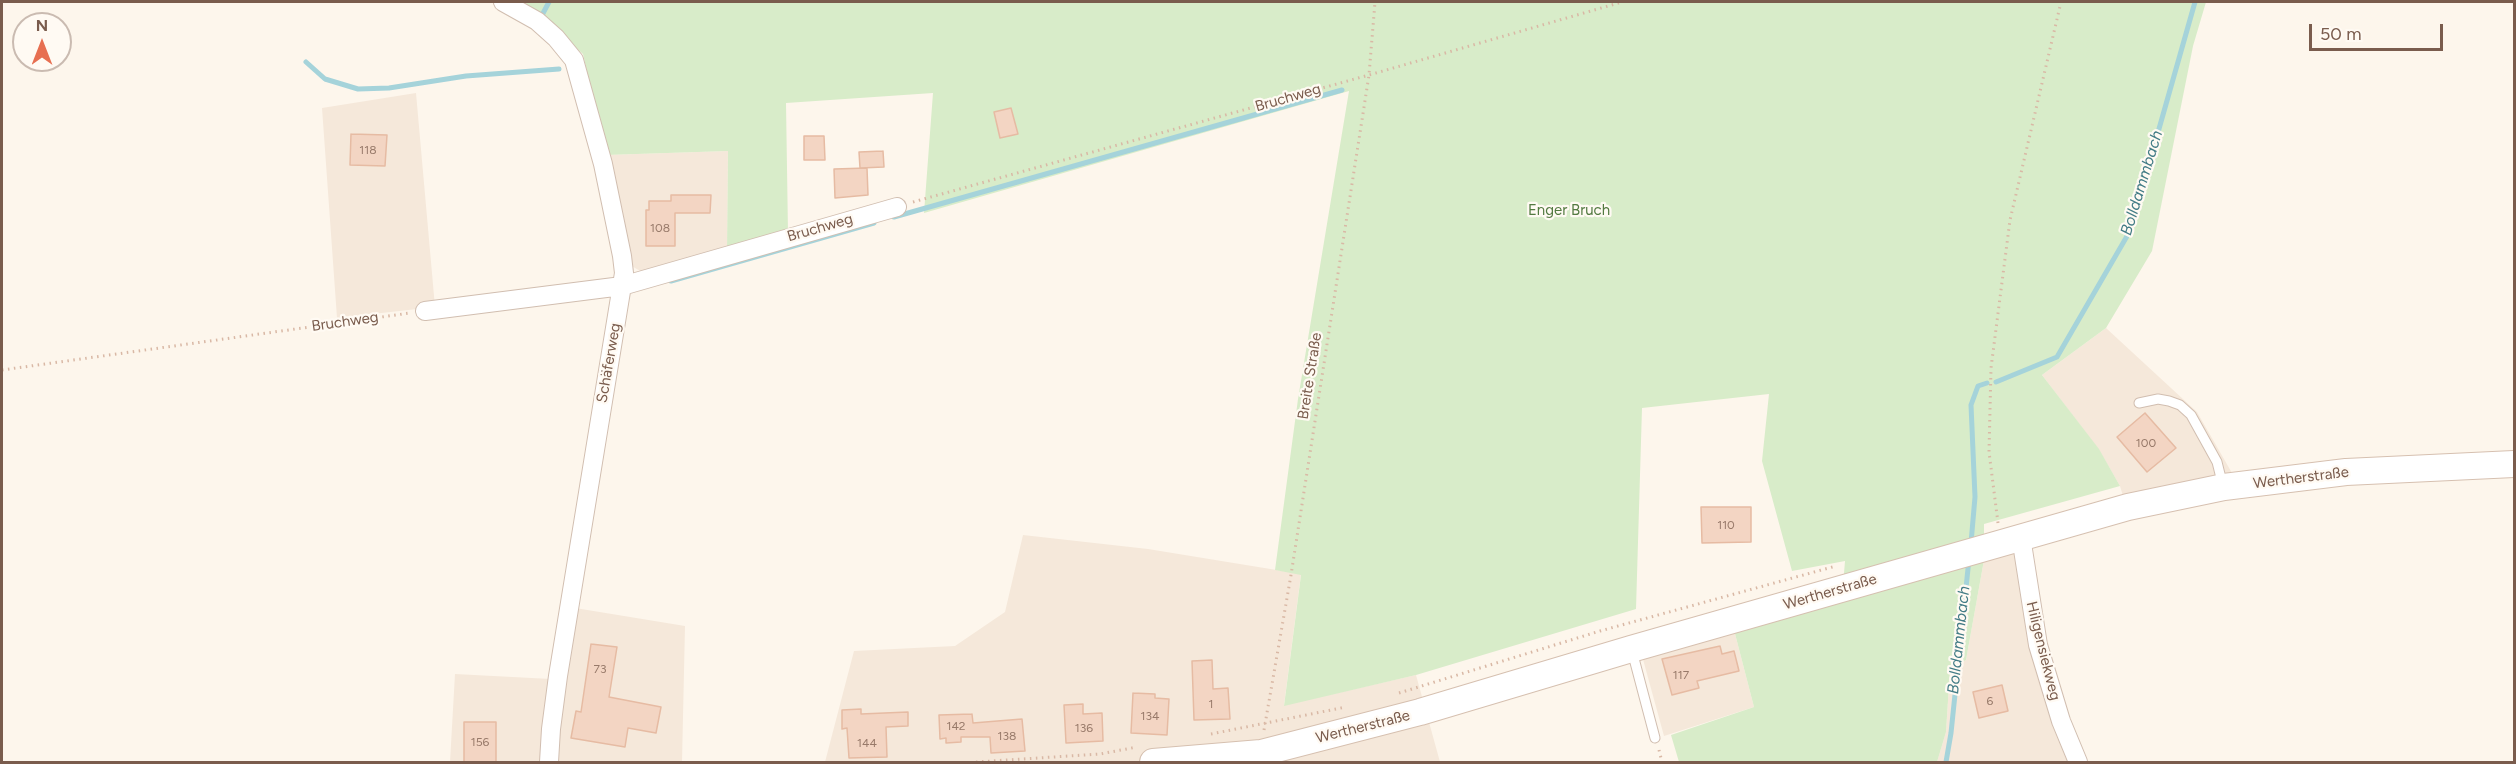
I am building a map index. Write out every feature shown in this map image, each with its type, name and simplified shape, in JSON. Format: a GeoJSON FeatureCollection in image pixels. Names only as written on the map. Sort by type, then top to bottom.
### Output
{"type":"FeatureCollection","features":[{"type":"Feature","properties":{"kind":"main road","name":"Wertherstraße"},"geometry":{"type":"LineString","coordinates":[[1148,754],[1261,753],[1420,712],[1965,553],[2007,534],[2128,507],[2223,487],[2346,472],[2514,464]]}},
{"type":"Feature","properties":{"kind":"street","name":"Schäferweg"},"geometry":{"type":"LineString","coordinates":[[503,2],[537,21],[556,38],[574,60],[598,145],[620,244],[624,273],[558,676],[550,729],[549,762]]}},
{"type":"Feature","properties":{"kind":"street","name":"Bruchweg"},"geometry":{"type":"LineString","coordinates":[[425,311],[622,286],[897,207]]}},
{"type":"Feature","properties":{"kind":"street","name":"Hiligensiekweg"},"geometry":{"type":"LineString","coordinates":[[2007,534],[2061,721],[2078,762]]}},
{"type":"Feature","properties":{"kind":"lane"},"geometry":{"type":"LineString","coordinates":[[2139,403],[2158,399],[2169,401],[2180,405],[2191,415],[2217,462],[2223,487]]}},
{"type":"Feature","properties":{"kind":"lane"},"geometry":{"type":"LineString","coordinates":[[1631,649],[1655,738]]}},
{"type":"Feature","properties":{"kind":"path","name":"Breite Straße"},"geometry":{"type":"LineString","coordinates":[[1261,753],[1293,564],[1369,75],[1376,2]]}},
{"type":"Feature","properties":{"kind":"path","name":"Bruchweg"},"geometry":{"type":"LineString","coordinates":[[897,207],[1622,2]]}},
{"type":"Feature","properties":{"kind":"path"},"geometry":{"type":"LineString","coordinates":[[2007,534],[1989,452],[1991,368],[2010,220],[2061,2]]}},
{"type":"Feature","properties":{"kind":"path","name":"Bruchweg"},"geometry":{"type":"LineString","coordinates":[[2,370],[425,311]]}},
{"type":"Feature","properties":{"kind":"path"},"geometry":{"type":"LineString","coordinates":[[1394,695],[1600,631],[1840,565]]}},
{"type":"Feature","properties":{"kind":"path"},"geometry":{"type":"LineString","coordinates":[[1209,734],[1348,706]]}},
{"type":"Feature","properties":{"kind":"path"},"geometry":{"type":"LineString","coordinates":[[976,762],[1100,754],[1148,754]]}},
{"type":"Feature","properties":{"kind":"shaded area"},"geometry":{"type":"Polygon","coordinates":[[[416,93],[435,307],[337,318],[322,108],[416,93]]]}},
{"type":"Feature","properties":{"kind":"shaded area"},"geometry":{"type":"Polygon","coordinates":[[[728,151],[727,250],[642,272],[630,265],[606,155],[728,151]]]}},
{"type":"Feature","properties":{"kind":"shaded area"},"geometry":{"type":"Polygon","coordinates":[[[2106,328],[2197,412],[2236,480],[2126,506],[2120,486],[2099,450],[2042,375],[2106,328]]]}},
{"type":"Feature","properties":{"kind":"shaded area"},"geometry":{"type":"Polygon","coordinates":[[[1023,535],[1148,549],[1301,574],[1284,705],[1416,675],[1440,762],[825,762],[854,651],[955,646],[1005,612],[1023,535]]]}},
{"type":"Feature","properties":{"kind":"shaded area"},"geometry":{"type":"Polygon","coordinates":[[[2029,547],[2054,678],[2085,762],[1937,762],[1946,732],[1950,669],[1966,660],[1984,560],[2029,547]]]}},
{"type":"Feature","properties":{"kind":"shaded area"},"geometry":{"type":"Polygon","coordinates":[[[563,606],[685,626],[682,762],[450,762],[455,674],[551,679],[563,606]]]}},
{"type":"Feature","properties":{"kind":"shaded area"},"geometry":{"type":"Polygon","coordinates":[[[1733,626],[1754,707],[1664,736],[1641,652],[1733,626]]]}},
{"type":"Feature","properties":{"kind":"green space","name":"Enger Bruch"},"geometry":{"type":"Polygon","coordinates":[[[527,2],[2206,2],[2193,46],[2152,251],[2106,328],[2042,375],[2099,449],[2120,486],[1984,524],[1984,560],[1966,660],[1950,669],[1946,732],[1937,762],[1679,762],[1671,735],[1754,707],[1733,626],[1842,597],[1845,561],[1792,571],[1762,461],[1769,394],[1642,408],[1636,609],[1416,675],[1284,706],[1301,575],[1275,570],[1298,399],[1349,91],[924,213],[933,93],[786,103],[788,233],[727,250],[728,151],[606,155],[583,54],[526,4],[527,2]]]}},
{"type":"Feature","properties":{"kind":"building"},"geometry":{"type":"Polygon","coordinates":[[[1011,108],[1018,134],[1000,138],[994,112],[1011,108]]]}},
{"type":"Feature","properties":{"kind":"building"},"geometry":{"type":"Polygon","coordinates":[[[351,134],[387,135],[385,166],[350,165],[351,134]]]}},
{"type":"Feature","properties":{"kind":"building"},"geometry":{"type":"Polygon","coordinates":[[[804,136],[824,136],[825,160],[804,160],[804,136]]]}},
{"type":"Feature","properties":{"kind":"building"},"geometry":{"type":"Polygon","coordinates":[[[883,151],[884,167],[860,168],[859,152],[883,151]]]}},
{"type":"Feature","properties":{"kind":"building"},"geometry":{"type":"Polygon","coordinates":[[[867,168],[868,195],[835,198],[834,169],[867,168]]]}},
{"type":"Feature","properties":{"kind":"building"},"geometry":{"type":"Polygon","coordinates":[[[671,195],[711,195],[710,213],[675,213],[675,246],[646,246],[646,210],[649,210],[649,201],[671,201],[671,195]]]}},
{"type":"Feature","properties":{"kind":"building"},"geometry":{"type":"Polygon","coordinates":[[[2145,413],[2176,448],[2147,472],[2117,437],[2145,413]]]}},
{"type":"Feature","properties":{"kind":"building"},"geometry":{"type":"Polygon","coordinates":[[[1701,507],[1751,507],[1751,542],[1702,543],[1701,507]]]}},
{"type":"Feature","properties":{"kind":"building"},"geometry":{"type":"Polygon","coordinates":[[[591,644],[617,647],[609,697],[661,707],[656,733],[628,728],[625,747],[571,738],[576,711],[581,712],[591,644]]]}},
{"type":"Feature","properties":{"kind":"building"},"geometry":{"type":"Polygon","coordinates":[[[1720,646],[1722,654],[1734,651],[1739,671],[1697,681],[1699,688],[1672,695],[1662,659],[1720,646]]]}},
{"type":"Feature","properties":{"kind":"building"},"geometry":{"type":"Polygon","coordinates":[[[1212,660],[1213,689],[1228,688],[1230,719],[1194,720],[1192,661],[1212,660]]]}},
{"type":"Feature","properties":{"kind":"building"},"geometry":{"type":"Polygon","coordinates":[[[2002,685],[2008,711],[1979,718],[1973,692],[2002,685]]]}},
{"type":"Feature","properties":{"kind":"building"},"geometry":{"type":"Polygon","coordinates":[[[1133,693],[1155,694],[1155,698],[1169,699],[1167,735],[1131,733],[1133,693]]]}},
{"type":"Feature","properties":{"kind":"building"},"geometry":{"type":"Polygon","coordinates":[[[1083,704],[1083,714],[1102,713],[1103,741],[1066,743],[1064,705],[1083,704]]]}},
{"type":"Feature","properties":{"kind":"building"},"geometry":{"type":"Polygon","coordinates":[[[861,709],[861,714],[908,712],[908,726],[886,727],[887,757],[849,758],[847,728],[842,729],[842,710],[861,709]]]}},
{"type":"Feature","properties":{"kind":"building"},"geometry":{"type":"Polygon","coordinates":[[[972,714],[973,723],[1022,719],[1025,751],[991,753],[990,737],[961,737],[961,742],[946,743],[946,738],[940,739],[939,715],[972,714]]]}},
{"type":"Feature","properties":{"kind":"building"},"geometry":{"type":"Polygon","coordinates":[[[464,722],[496,722],[496,762],[464,762],[464,722]]]}},
{"type":"Feature","properties":{"kind":"waterway"},"geometry":{"type":"LineString","coordinates":[[543,19],[541,17],[549,2]]}},
{"type":"Feature","properties":{"kind":"waterway","name":"Bolldammbach"},"geometry":{"type":"LineString","coordinates":[[1996,382],[2057,357],[2130,231],[2195,2]]}},
{"type":"Feature","properties":{"kind":"waterway"},"geometry":{"type":"LineString","coordinates":[[306,62],[325,79],[358,89],[389,88],[466,76],[559,69]]}},
{"type":"Feature","properties":{"kind":"waterway"},"geometry":{"type":"LineString","coordinates":[[894,217],[1342,90]]}},
{"type":"Feature","properties":{"kind":"waterway"},"geometry":{"type":"LineString","coordinates":[[671,281],[874,223]]}},
{"type":"Feature","properties":{"kind":"waterway","name":"Bolldammbach"},"geometry":{"type":"LineString","coordinates":[[1971,543],[1975,497],[1971,405],[1978,386],[1987,383]]}},
{"type":"Feature","properties":{"kind":"waterway","name":"Bolldammbach"},"geometry":{"type":"LineString","coordinates":[[1946,762],[1969,559]]}}]}
